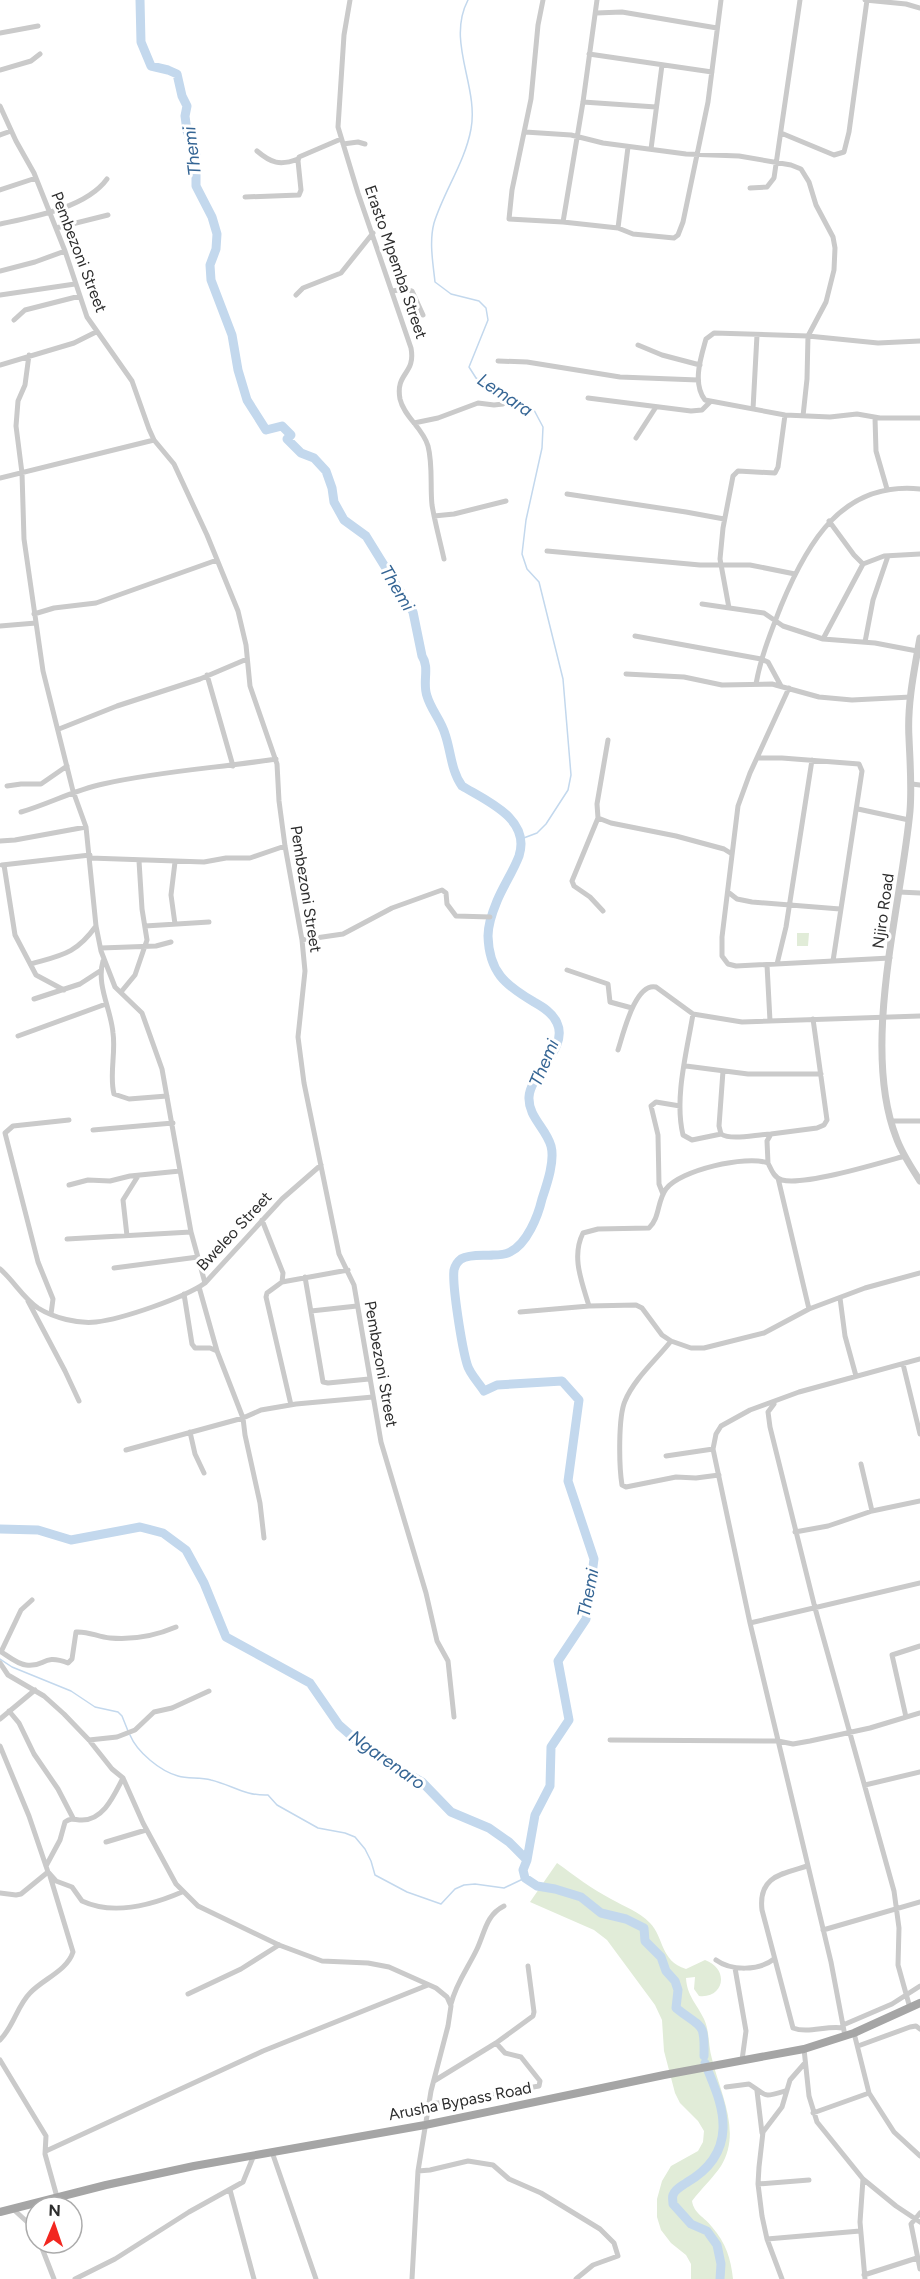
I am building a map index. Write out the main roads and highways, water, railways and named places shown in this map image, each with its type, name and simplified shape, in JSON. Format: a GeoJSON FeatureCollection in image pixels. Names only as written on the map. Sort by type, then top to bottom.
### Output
{"type":"FeatureCollection","features":[{"type":"Feature","properties":{"kind":"main road","name":"Arusha Bypass Road"},"geometry":{"type":"LineString","coordinates":[[0,2212],[57,2197],[254,2155],[425,2125],[664,2074],[804,2049],[846,2030],[910,2008],[920,2002]]}},
{"type":"Feature","properties":{"kind":"waterway","name":"Themi"},"geometry":{"type":"LineString","coordinates":[[140,0],[141,42],[151,66],[177,74],[187,106],[185,116],[187,131],[196,155],[196,186],[212,217],[217,234],[216,249],[210,265],[211,280],[232,335],[238,370],[247,400],[266,430],[282,426],[291,435],[287,439],[301,453],[314,458],[326,471],[334,502],[344,520],[366,536],[413,612],[425,665],[427,696],[443,729],[458,780],[462,786],[504,813],[519,832],[521,843],[519,856],[492,914],[488,932],[489,948],[500,976],[515,990],[547,1011],[557,1023],[558,1042],[535,1079],[529,1097],[531,1111],[551,1146],[551,1165],[538,1213],[522,1243],[506,1254],[461,1259],[454,1270],[454,1289],[467,1364],[484,1391],[497,1385],[562,1381],[579,1400],[568,1481],[594,1559],[586,1619],[558,1661],[569,1720],[551,1747],[550,1786],[535,1815],[523,1870],[525,1878],[537,1886],[581,1897],[601,1913],[626,1919],[644,1928],[645,1941],[661,1957],[666,1971],[675,1981],[678,1990],[676,2008],[697,2023],[702,2031],[704,2056]]}},
{"type":"Feature","properties":{"kind":"waterway","name":"Lemara"},"geometry":{"type":"LineString","coordinates":[[468,0],[462,16],[460,32],[471,97],[471,129],[464,153],[434,223],[432,260],[435,282],[451,294],[479,301],[486,308],[488,320],[469,367],[476,378],[534,410],[543,427],[542,448],[526,520],[522,554],[527,569],[539,582],[563,679],[571,775],[568,790],[546,824],[537,833],[521,839]]}},
{"type":"Feature","properties":{"kind":"waterway","name":"Ngarenaro"},"geometry":{"type":"LineString","coordinates":[[0,1529],[38,1530],[71,1540],[140,1527],[163,1533],[186,1550],[204,1583],[226,1637],[310,1683],[339,1725],[371,1753],[422,1782],[451,1812],[489,1828],[509,1842],[527,1860]]}},
{"type":"Feature","properties":{"kind":"waterway"},"geometry":{"type":"LineString","coordinates":[[0,1659],[12,1667],[71,1691],[95,1707],[118,1712],[128,1731]]}},
{"type":"Feature","properties":{"kind":"waterway"},"geometry":{"type":"LineString","coordinates":[[130,1735],[144,1754],[171,1774],[211,1780],[245,1792],[268,1795],[277,1805],[318,1828],[355,1837],[365,1849],[375,1875],[407,1892],[441,1904],[455,1889],[464,1885],[475,1884],[504,1888],[525,1878]]}},
{"type":"Feature","properties":{"kind":"waterway","name":"Themi"},"geometry":{"type":"LineString","coordinates":[[705,2063],[720,2103],[723,2120],[722,2138],[716,2154],[707,2167],[677,2189],[673,2195],[673,2204],[691,2224],[707,2231],[717,2245],[721,2264],[720,2279]]}}]}
